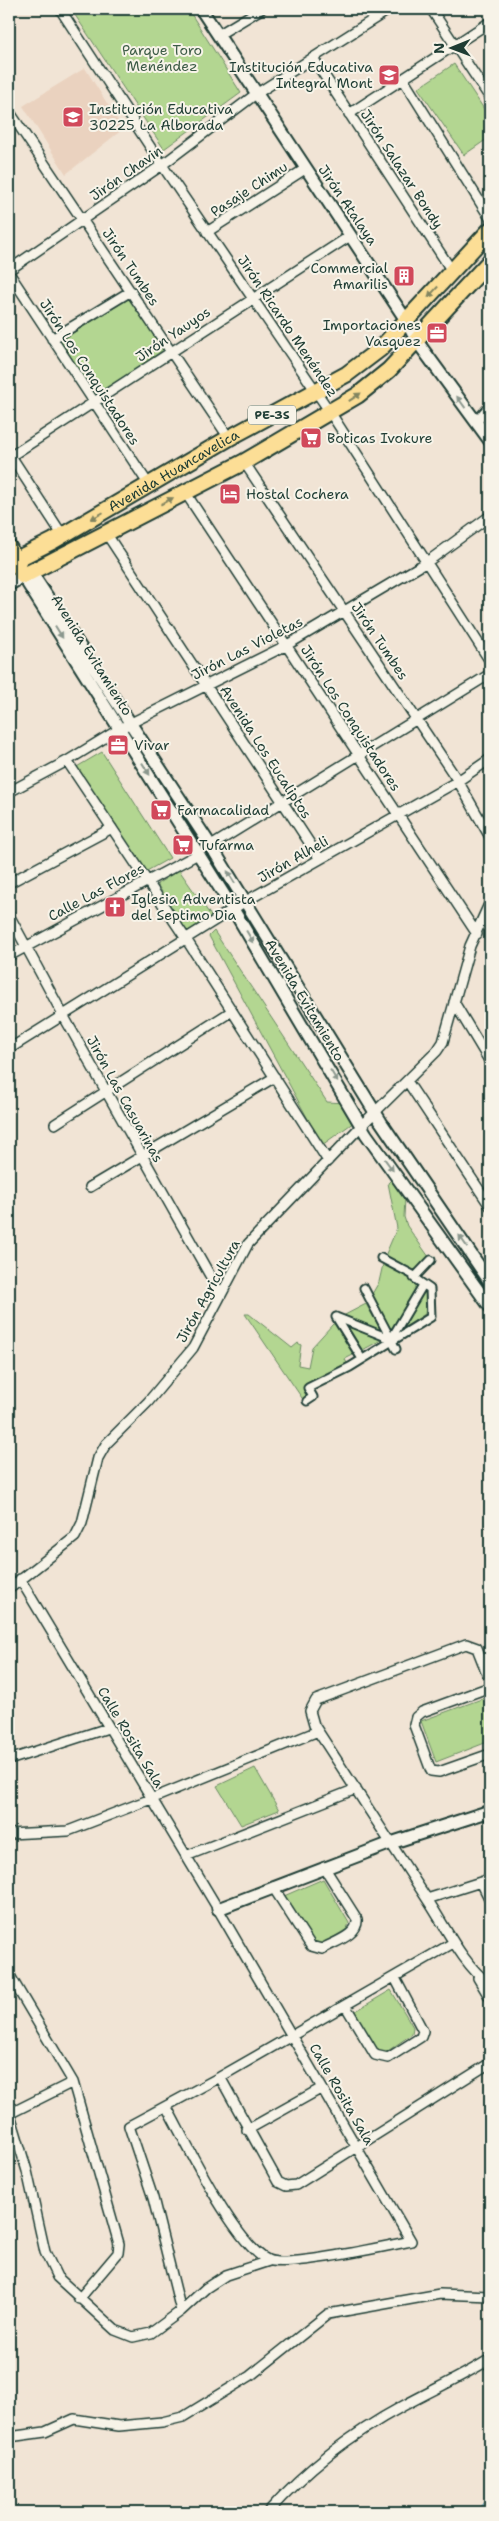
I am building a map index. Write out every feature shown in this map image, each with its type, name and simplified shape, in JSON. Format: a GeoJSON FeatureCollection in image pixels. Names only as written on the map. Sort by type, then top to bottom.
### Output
{"type":"FeatureCollection","features":[{"type":"Feature","properties":{"kind":"highway","name":"Avenida Huancavelica"},"geometry":{"type":"LineString","coordinates":[[12,556],[63,536],[229,438],[347,374],[380,349],[490,230]]}},
{"type":"Feature","properties":{"kind":"highway","name":"Avenida Huancavelica"},"geometry":{"type":"LineString","coordinates":[[27,574],[244,462],[358,396],[389,370],[490,261]]}},
{"type":"Feature","properties":{"kind":"highway","name":"PE-3S"},"geometry":{"type":"LineString","coordinates":[[12,556],[27,574]]}},
{"type":"Feature","properties":{"kind":"main road","name":"Avenida Huancavelica"},"geometry":{"type":"LineString","coordinates":[[9,584],[27,574]]}},
{"type":"Feature","properties":{"kind":"street","name":"Jirón Ricardo Menéndez"},"geometry":{"type":"LineString","coordinates":[[60,9],[162,165],[330,412],[490,661]]}},
{"type":"Feature","properties":{"kind":"street","name":"Jirón Atalaya"},"geometry":{"type":"LineString","coordinates":[[201,9],[406,320],[416,340],[490,441]]}},
{"type":"Feature","properties":{"kind":"street"},"geometry":{"type":"LineString","coordinates":[[218,35],[261,9]]}},
{"type":"Feature","properties":{"kind":"street","name":"Jirón Chavin"},"geometry":{"type":"LineString","coordinates":[[9,272],[162,165],[256,94],[390,9]]}},
{"type":"Feature","properties":{"kind":"street"},"geometry":{"type":"LineString","coordinates":[[431,9],[489,94]]}},
{"type":"Feature","properties":{"kind":"street"},"geometry":{"type":"LineString","coordinates":[[349,114],[490,22]]}},
{"type":"Feature","properties":{"kind":"street","name":"Jirón Salazar Bondy"},"geometry":{"type":"LineString","coordinates":[[313,58],[452,271]]}},
{"type":"Feature","properties":{"kind":"street"},"geometry":{"type":"LineString","coordinates":[[403,78],[490,218]]}},
{"type":"Feature","properties":{"kind":"street","name":"Jirón Tumbes"},"geometry":{"type":"LineString","coordinates":[[9,111],[229,438]]}},
{"type":"Feature","properties":{"kind":"street","name":"Pasaje Chimu"},"geometry":{"type":"LineString","coordinates":[[207,232],[305,169]]}},
{"type":"Feature","properties":{"kind":"street","name":"Jirón Yauyos"},"geometry":{"type":"LineString","coordinates":[[10,454],[94,402],[350,236]]}},
{"type":"Feature","properties":{"kind":"street","name":"Jirón Los Conquistadores"},"geometry":{"type":"LineString","coordinates":[[9,272],[149,485]]}},
{"type":"Feature","properties":{"kind":"street"},"geometry":{"type":"LineString","coordinates":[[52,340],[131,291]]}},
{"type":"Feature","properties":{"kind":"street"},"geometry":{"type":"LineString","coordinates":[[476,422],[490,406]]}},
{"type":"Feature","properties":{"kind":"street"},"geometry":{"type":"LineString","coordinates":[[10,454],[63,536]]}},
{"type":"Feature","properties":{"kind":"street","name":"Jirón Tumbes"},"geometry":{"type":"LineString","coordinates":[[244,462],[458,781],[490,837]]}},
{"type":"Feature","properties":{"kind":"street","name":"Jirón Los Conquistadores"},"geometry":{"type":"LineString","coordinates":[[185,492],[477,934]]}},
{"type":"Feature","properties":{"kind":"street","name":"Jirón Las Violetas"},"geometry":{"type":"LineString","coordinates":[[9,792],[67,761],[121,728],[287,645],[427,562],[490,516]]}},
{"type":"Feature","properties":{"kind":"street","name":"Avenida Los Eucaliptos"},"geometry":{"type":"LineString","coordinates":[[106,534],[320,859]]}},
{"type":"Feature","properties":{"kind":"street","name":"Avenida Evitamiento"},"geometry":{"type":"LineString","coordinates":[[27,574],[131,723],[211,846],[376,1113],[490,1282]]}},
{"type":"Feature","properties":{"kind":"street","name":"Avenida Evitamiento"},"geometry":{"type":"LineString","coordinates":[[27,574],[233,909],[362,1125],[490,1307]]}},
{"type":"Feature","properties":{"kind":"street"},"geometry":{"type":"LineString","coordinates":[[211,846],[490,674]]}},
{"type":"Feature","properties":{"kind":"street","name":"Jirón Alheli"},"geometry":{"type":"LineString","coordinates":[[9,1049],[233,909],[458,781],[490,759]]}},
{"type":"Feature","properties":{"kind":"street"},"geometry":{"type":"LineString","coordinates":[[67,761],[186,939],[328,1161]]}},
{"type":"Feature","properties":{"kind":"street"},"geometry":{"type":"LineString","coordinates":[[9,883],[112,828]]}},
{"type":"Feature","properties":{"kind":"street","name":"Calle Las Flores"},"geometry":{"type":"LineString","coordinates":[[9,956],[198,854]]}},
{"type":"Feature","properties":{"kind":"street","name":"Jirón Agricultura"},"geometry":{"type":"LineString","coordinates":[[9,1589],[75,1537],[84,1514],[94,1468],[106,1444],[148,1402],[193,1348],[248,1244],[362,1125],[437,1051],[443,1042],[470,946],[490,902]]}},
{"type":"Feature","properties":{"kind":"street","name":"Jirón Las Casuarinas"},"geometry":{"type":"LineString","coordinates":[[9,914],[63,1015],[221,1295]]}},
{"type":"Feature","properties":{"kind":"street"},"geometry":{"type":"LineString","coordinates":[[454,1002],[490,1062]]}},
{"type":"Feature","properties":{"kind":"street"},"geometry":{"type":"LineString","coordinates":[[55,1124],[232,1011]]}},
{"type":"Feature","properties":{"kind":"street"},"geometry":{"type":"LineString","coordinates":[[90,1187],[275,1077]]}},
{"type":"Feature","properties":{"kind":"street"},"geometry":{"type":"LineString","coordinates":[[407,1081],[490,1206]]}},
{"type":"Feature","properties":{"kind":"street"},"geometry":{"type":"LineString","coordinates":[[307,1401],[313,1397],[308,1388],[362,1359],[431,1316],[430,1289],[414,1278],[415,1276],[381,1258]]}},
{"type":"Feature","properties":{"kind":"street"},"geometry":{"type":"LineString","coordinates":[[415,1276],[431,1260]]}},
{"type":"Feature","properties":{"kind":"street"},"geometry":{"type":"LineString","coordinates":[[391,1339],[423,1285]]}},
{"type":"Feature","properties":{"kind":"street"},"geometry":{"type":"LineString","coordinates":[[364,1288],[396,1349]]}},
{"type":"Feature","properties":{"kind":"street"},"geometry":{"type":"LineString","coordinates":[[362,1359],[336,1317],[391,1339]]}},
{"type":"Feature","properties":{"kind":"street","name":"Calle Rosita Sala"},"geometry":{"type":"LineString","coordinates":[[20,1579],[218,1909],[411,2241],[297,2261],[269,2261]]}},
{"type":"Feature","properties":{"kind":"street"},"geometry":{"type":"LineString","coordinates":[[490,1681],[477,1648],[466,1644],[316,1700],[310,1711],[318,1731],[427,1899],[453,1943],[476,1973],[490,1998]]}},
{"type":"Feature","properties":{"kind":"street"},"geometry":{"type":"LineString","coordinates":[[490,1687],[422,1712],[416,1716],[414,1725],[431,1771],[439,1772],[490,1754]]}},
{"type":"Feature","properties":{"kind":"street"},"geometry":{"type":"LineString","coordinates":[[9,1760],[108,1728]]}},
{"type":"Feature","properties":{"kind":"street"},"geometry":{"type":"LineString","coordinates":[[9,1834],[68,1831],[318,1731]]}},
{"type":"Feature","properties":{"kind":"street"},"geometry":{"type":"LineString","coordinates":[[186,1856],[356,1789]]}},
{"type":"Feature","properties":{"kind":"street"},"geometry":{"type":"LineString","coordinates":[[218,1909],[391,1843],[490,1812]]}},
{"type":"Feature","properties":{"kind":"street"},"geometry":{"type":"LineString","coordinates":[[273,1887],[311,1946],[322,1949],[355,1931],[358,1925],[357,1919],[324,1867]]}},
{"type":"Feature","properties":{"kind":"street"},"geometry":{"type":"LineString","coordinates":[[427,1899],[490,1879]]}},
{"type":"Feature","properties":{"kind":"street"},"geometry":{"type":"LineString","coordinates":[[481,1882],[490,1900]]}},
{"type":"Feature","properties":{"kind":"street"},"geometry":{"type":"LineString","coordinates":[[181,2311],[153,2198],[128,2126],[220,2077],[453,1943]]}},
{"type":"Feature","properties":{"kind":"street"},"geometry":{"type":"LineString","coordinates":[[476,1973],[490,1985]]}},
{"type":"Feature","properties":{"kind":"street"},"geometry":{"type":"LineString","coordinates":[[9,1974],[74,2082],[119,2244],[118,2253],[79,2299]]}},
{"type":"Feature","properties":{"kind":"street"},"geometry":{"type":"LineString","coordinates":[[346,2005],[374,2054],[388,2058],[421,2037],[423,2030],[395,1978]]}},
{"type":"Feature","properties":{"kind":"street"},"geometry":{"type":"LineString","coordinates":[[220,2077],[247,2130],[278,2182],[286,2186],[296,2185],[490,2063]]}},
{"type":"Feature","properties":{"kind":"street"},"geometry":{"type":"LineString","coordinates":[[74,2082],[10,2114],[27,2171],[45,2252],[57,2277],[79,2299],[115,2330],[132,2337],[151,2333],[181,2311],[206,2288],[226,2275],[269,2261]]}},
{"type":"Feature","properties":{"kind":"street"},"geometry":{"type":"LineString","coordinates":[[247,2130],[322,2088]]}},
{"type":"Feature","properties":{"kind":"street"},"geometry":{"type":"LineString","coordinates":[[166,2106],[234,2229],[269,2261]]}},
{"type":"Feature","properties":{"kind":"street"},"geometry":{"type":"LineString","coordinates":[[9,2437],[45,2432],[74,2419],[119,2426],[162,2422],[183,2417],[250,2376],[328,2314],[440,2294],[490,2296]]}},
{"type":"Feature","properties":{"kind":"street"},"geometry":{"type":"LineString","coordinates":[[268,2512],[322,2460],[402,2407],[463,2376],[490,2359]]}},
{"type":"Feature","properties":{"kind":"shaded area","name":"Institución Educativa 30225 La Alborada"},"geometry":{"type":"Polygon","coordinates":[[[85,68],[123,129],[66,174],[23,106],[85,68]]]}},
{"type":"Feature","properties":{"kind":"green space","name":"Parque Toro Menéndez"},"geometry":{"type":"Polygon","coordinates":[[[71,9],[188,9],[241,93],[164,149],[71,9]]]}},
{"type":"Feature","properties":{"kind":"green space"},"geometry":{"type":"Polygon","coordinates":[[[454,64],[490,118],[490,137],[464,155],[418,88],[454,64]]]}},
{"type":"Feature","properties":{"kind":"green space"},"geometry":{"type":"Polygon","coordinates":[[[130,298],[163,350],[97,396],[60,341],[130,298]]]}},
{"type":"Feature","properties":{"kind":"green space"},"geometry":{"type":"Polygon","coordinates":[[[102,752],[170,858],[145,872],[75,768],[102,752]]]}},
{"type":"Feature","properties":{"kind":"green space"},"geometry":{"type":"Polygon","coordinates":[[[179,870],[211,916],[187,932],[157,884],[179,870]]]}},
{"type":"Feature","properties":{"kind":"green space"},"geometry":{"type":"Polygon","coordinates":[[[214,931],[327,1102],[345,1103],[357,1120],[322,1145],[209,936],[214,931]]]}},
{"type":"Feature","properties":{"kind":"green space"},"geometry":{"type":"Polygon","coordinates":[[[392,1179],[405,1198],[404,1217],[407,1226],[429,1257],[413,1272],[385,1256],[397,1228],[388,1183],[392,1179]]]}},
{"type":"Feature","properties":{"kind":"green space"},"geometry":{"type":"Polygon","coordinates":[[[384,1260],[410,1274],[409,1277],[419,1286],[393,1328],[390,1328],[372,1294],[379,1282],[384,1260]]]}},
{"type":"Feature","properties":{"kind":"green space"},"geometry":{"type":"Polygon","coordinates":[[[422,1290],[428,1294],[425,1314],[397,1332],[422,1290]]]}},
{"type":"Feature","properties":{"kind":"green space"},"geometry":{"type":"Polygon","coordinates":[[[366,1304],[383,1334],[341,1317],[366,1304]]]}},
{"type":"Feature","properties":{"kind":"green space"},"geometry":{"type":"Polygon","coordinates":[[[245,1314],[249,1314],[292,1348],[298,1343],[301,1345],[298,1365],[308,1367],[312,1347],[333,1324],[337,1324],[357,1353],[345,1359],[348,1366],[307,1388],[312,1397],[304,1401],[245,1314]]]}},
{"type":"Feature","properties":{"kind":"green space"},"geometry":{"type":"Polygon","coordinates":[[[340,1321],[381,1337],[381,1340],[359,1352],[340,1321]]]}},
{"type":"Feature","properties":{"kind":"green space"},"geometry":{"type":"Polygon","coordinates":[[[487,1697],[490,1706],[490,1741],[436,1762],[421,1721],[487,1697]]]}},
{"type":"Feature","properties":{"kind":"green space"},"geometry":{"type":"Polygon","coordinates":[[[255,1768],[279,1810],[241,1825],[217,1786],[255,1768]]]}},
{"type":"Feature","properties":{"kind":"green space"},"geometry":{"type":"Polygon","coordinates":[[[323,1879],[349,1923],[347,1929],[319,1946],[313,1945],[284,1896],[323,1879]]]}},
{"type":"Feature","properties":{"kind":"green space"},"geometry":{"type":"Polygon","coordinates":[[[391,1990],[413,2027],[412,2034],[385,2053],[377,2052],[354,2012],[391,1990]]]}},
{"type":"Feature","properties":{"kind":"water"},"geometry":{"type":"Polygon","coordinates":[[[490,2496],[490,2512],[475,2512],[490,2496]]]}},
{"type":"Feature","properties":{"kind":"place","name":"Institución Educativa Integral Mont"},"geometry":{"type":"Point","coordinates":[389,75]}},
{"type":"Feature","properties":{"kind":"place","name":"Institución Educativa 30225 La Alborada"},"geometry":{"type":"Point","coordinates":[73,117]}},
{"type":"Feature","properties":{"kind":"place","name":"Commercial Amarilis"},"geometry":{"type":"Point","coordinates":[404,276]}},
{"type":"Feature","properties":{"kind":"place","name":"Importaciones Vasquez"},"geometry":{"type":"Point","coordinates":[437,333]}},
{"type":"Feature","properties":{"kind":"place","name":"Boticas Ivokure"},"geometry":{"type":"Point","coordinates":[311,438]}},
{"type":"Feature","properties":{"kind":"place","name":"Hostal Cochera"},"geometry":{"type":"Point","coordinates":[230,494]}},
{"type":"Feature","properties":{"kind":"place","name":"Vivar"},"geometry":{"type":"Point","coordinates":[118,745]}},
{"type":"Feature","properties":{"kind":"place","name":"Farmacalidad"},"geometry":{"type":"Point","coordinates":[161,810]}},
{"type":"Feature","properties":{"kind":"place","name":"Tufarma"},"geometry":{"type":"Point","coordinates":[183,845]}},
{"type":"Feature","properties":{"kind":"place","name":"Iglesia Adventista del Septimo Dia"},"geometry":{"type":"Point","coordinates":[115,907]}}]}
